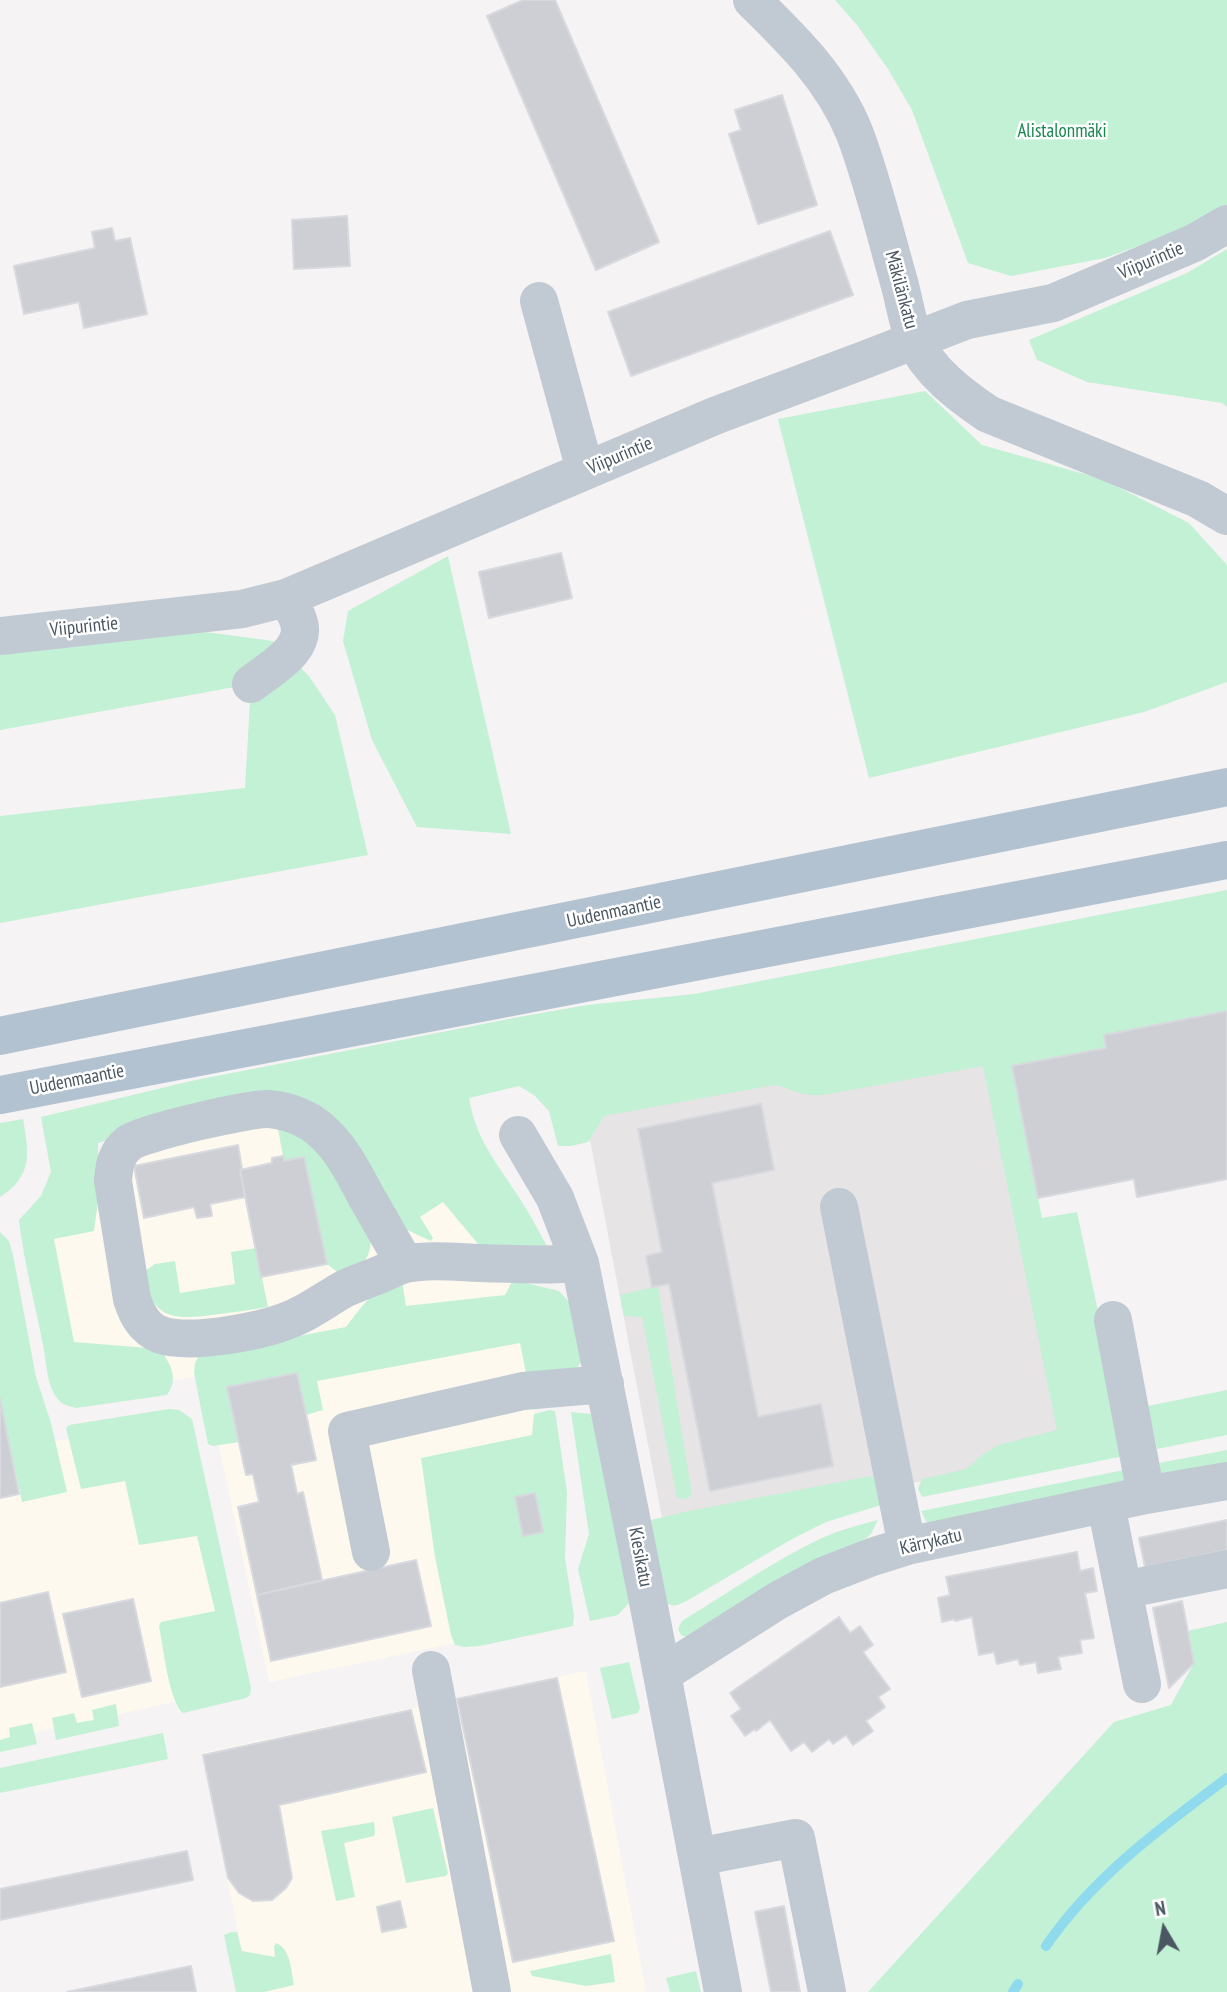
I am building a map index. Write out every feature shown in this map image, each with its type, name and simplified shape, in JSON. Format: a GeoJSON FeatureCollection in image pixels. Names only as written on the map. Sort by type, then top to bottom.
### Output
{"type":"FeatureCollection","features":[{"type":"Feature","properties":{"kind":"main road","name":"Uudenmaantie"},"geometry":{"type":"LineString","coordinates":[[0,1036],[1227,787]]}},
{"type":"Feature","properties":{"kind":"main road","name":"Uudenmaantie"},"geometry":{"type":"LineString","coordinates":[[0,1095],[1227,860]]}},
{"type":"Feature","properties":{"kind":"street","name":"Mäkilänkatu"},"geometry":{"type":"LineString","coordinates":[[752,0],[799,46],[823,75],[839,101],[854,132],[872,185],[914,339],[932,366],[963,397],[988,414],[1186,494],[1227,516]]}},
{"type":"Feature","properties":{"kind":"street","name":"Viipurintie"},"geometry":{"type":"LineString","coordinates":[[0,636],[242,609],[286,598],[717,415],[967,320],[1053,303],[1194,243],[1227,224]]}},
{"type":"Feature","properties":{"kind":"street"},"geometry":{"type":"LineString","coordinates":[[539,301],[585,470]]}},
{"type":"Feature","properties":{"kind":"street"},"geometry":{"type":"LineString","coordinates":[[251,684],[293,651],[300,635],[298,619],[286,598]]}},
{"type":"Feature","properties":{"kind":"street"},"geometry":{"type":"LineString","coordinates":[[405,1264],[342,1153],[327,1135],[309,1122],[291,1114],[272,1109],[254,1109],[149,1135],[130,1142],[120,1152],[114,1165],[113,1181],[132,1299],[146,1326],[160,1335],[213,1337],[275,1325],[322,1304],[345,1289],[405,1264],[445,1261],[546,1266],[580,1263]]}},
{"type":"Feature","properties":{"kind":"street","name":"Kiesikatu"},"geometry":{"type":"LineString","coordinates":[[518,1135],[555,1198],[580,1263],[723,1992]]}},
{"type":"Feature","properties":{"kind":"street"},"geometry":{"type":"LineString","coordinates":[[839,1207],[907,1546]]}},
{"type":"Feature","properties":{"kind":"street"},"geometry":{"type":"LineString","coordinates":[[1113,1320],[1146,1495]]}},
{"type":"Feature","properties":{"kind":"street"},"geometry":{"type":"LineString","coordinates":[[371,1552],[347,1431],[523,1391],[605,1384]]}},
{"type":"Feature","properties":{"kind":"street","name":"Kärrykatu"},"geometry":{"type":"LineString","coordinates":[[662,1674],[777,1601],[823,1576],[872,1557],[907,1546],[1146,1495],[1227,1481]]}},
{"type":"Feature","properties":{"kind":"street"},"geometry":{"type":"LineString","coordinates":[[1106,1505],[1142,1684]]}},
{"type":"Feature","properties":{"kind":"street"},"geometry":{"type":"LineString","coordinates":[[1123,1590],[1227,1569]]}},
{"type":"Feature","properties":{"kind":"street"},"geometry":{"type":"LineString","coordinates":[[430,1670],[492,1992]]}},
{"type":"Feature","properties":{"kind":"street"},"geometry":{"type":"LineString","coordinates":[[697,1857],[796,1838],[827,1992]]}},
{"type":"Feature","properties":{"kind":"shaded area"},"geometry":{"type":"Polygon","coordinates":[[[978,976],[1075,1450],[795,1507],[667,1544],[585,1114],[978,976]]]}},
{"type":"Feature","properties":{"kind":"shaded area"},"geometry":{"type":"Polygon","coordinates":[[[346,1076],[483,1215],[527,1316],[528,1377],[539,1433],[456,1643],[269,1682],[204,1376],[72,1394],[37,1238],[111,1140],[346,1076]]]}},
{"type":"Feature","properties":{"kind":"shaded area"},"geometry":{"type":"Polygon","coordinates":[[[0,1271],[37,1443],[186,1424],[243,1687],[0,1740],[0,1271]]]}},
{"type":"Feature","properties":{"kind":"shaded area"},"geometry":{"type":"Polygon","coordinates":[[[586,1671],[646,1992],[250,1992],[202,1753],[586,1671]]]}},
{"type":"Feature","properties":{"kind":"green space","name":"Alistalonmäki"},"geometry":{"type":"Polygon","coordinates":[[[835,0],[1227,0],[1227,207],[1206,221],[1105,258],[1011,276],[968,263],[912,110],[888,69],[857,25],[835,0]]]}},
{"type":"Feature","properties":{"kind":"green space"},"geometry":{"type":"Polygon","coordinates":[[[1227,249],[1227,407],[1222,403],[1087,382],[1037,360],[1029,340],[1187,273],[1227,249]]]}},
{"type":"Feature","properties":{"kind":"green space"},"geometry":{"type":"Polygon","coordinates":[[[925,391],[982,445],[1102,479],[1189,523],[1227,565],[1227,682],[1144,712],[869,778],[778,419],[925,391]]]}},
{"type":"Feature","properties":{"kind":"green space"},"geometry":{"type":"Polygon","coordinates":[[[448,556],[511,834],[417,827],[372,740],[343,641],[348,611],[448,556]]]}},
{"type":"Feature","properties":{"kind":"green space"},"geometry":{"type":"Polygon","coordinates":[[[190,630],[273,641],[309,676],[335,715],[368,855],[0,923],[0,816],[245,788],[251,684],[0,730],[0,638],[190,630]]]}},
{"type":"Feature","properties":{"kind":"green space"},"geometry":{"type":"Polygon","coordinates":[[[1227,890],[1227,1011],[1104,1035],[1106,1048],[1012,1067],[1042,1218],[1077,1212],[1127,1448],[1124,1456],[922,1497],[918,1489],[922,1479],[966,1469],[998,1445],[1057,1430],[983,1066],[823,1095],[803,1094],[774,1085],[604,1116],[588,1142],[571,1146],[558,1146],[549,1111],[534,1095],[519,1086],[469,1098],[482,1140],[547,1246],[479,1245],[443,1202],[420,1217],[433,1238],[431,1241],[405,1229],[323,1116],[182,1117],[98,1143],[98,1201],[94,1231],[54,1239],[74,1342],[160,1349],[170,1366],[173,1383],[167,1395],[76,1408],[61,1402],[51,1386],[19,1220],[41,1196],[51,1172],[41,1117],[191,1081],[519,1017],[587,1005],[694,994],[1227,890]]]}},
{"type":"Feature","properties":{"kind":"green space"},"geometry":{"type":"Polygon","coordinates":[[[23,1119],[27,1143],[26,1163],[18,1181],[0,1197],[0,1123],[23,1119]]]}},
{"type":"Feature","properties":{"kind":"green space"},"geometry":{"type":"Polygon","coordinates":[[[278,1129],[317,1139],[371,1242],[363,1263],[344,1277],[327,1264],[304,1157],[284,1161],[278,1129]]]}},
{"type":"Feature","properties":{"kind":"green space"},"geometry":{"type":"Polygon","coordinates":[[[0,1232],[9,1241],[13,1255],[36,1377],[51,1423],[67,1492],[22,1502],[0,1399],[0,1232]]]}},
{"type":"Feature","properties":{"kind":"green space"},"geometry":{"type":"Polygon","coordinates":[[[256,1248],[268,1307],[190,1317],[168,1314],[159,1309],[152,1300],[145,1271],[155,1264],[175,1261],[180,1293],[235,1284],[231,1252],[256,1248]]]}},
{"type":"Feature","properties":{"kind":"green space"},"geometry":{"type":"Polygon","coordinates":[[[513,1280],[559,1291],[569,1302],[583,1360],[574,1371],[527,1378],[520,1343],[317,1381],[323,1410],[306,1415],[297,1373],[239,1442],[213,1446],[208,1444],[194,1373],[199,1355],[346,1327],[376,1292],[402,1281],[406,1306],[505,1295],[513,1280]]]}},
{"type":"Feature","properties":{"kind":"green space"},"geometry":{"type":"Polygon","coordinates":[[[658,1286],[692,1495],[686,1499],[677,1498],[642,1317],[624,1316],[620,1295],[658,1286]]]}},
{"type":"Feature","properties":{"kind":"green space"},"geometry":{"type":"Polygon","coordinates":[[[1227,1390],[1227,1435],[1157,1449],[1148,1406],[1227,1390]]]}},
{"type":"Feature","properties":{"kind":"green space"},"geometry":{"type":"Polygon","coordinates":[[[169,1409],[179,1410],[192,1419],[251,1688],[250,1695],[246,1698],[183,1713],[170,1686],[159,1626],[161,1622],[215,1611],[197,1536],[139,1545],[125,1481],[81,1489],[66,1428],[69,1425],[169,1409]]]}},
{"type":"Feature","properties":{"kind":"green space"},"geometry":{"type":"Polygon","coordinates":[[[555,1411],[567,1492],[565,1558],[574,1616],[573,1626],[480,1646],[455,1645],[435,1557],[421,1458],[532,1435],[534,1414],[555,1411]]]}},
{"type":"Feature","properties":{"kind":"green space"},"geometry":{"type":"Polygon","coordinates":[[[571,1412],[592,1414],[629,1603],[618,1615],[590,1621],[578,1569],[589,1534],[571,1412]]]}},
{"type":"Feature","properties":{"kind":"green space"},"geometry":{"type":"Polygon","coordinates":[[[1227,1450],[1227,1466],[1161,1474],[1159,1463],[1227,1450]]]}},
{"type":"Feature","properties":{"kind":"green space"},"geometry":{"type":"Polygon","coordinates":[[[1124,1470],[1125,1483],[927,1523],[921,1511],[1124,1470]]]}},
{"type":"Feature","properties":{"kind":"green space"},"geometry":{"type":"Polygon","coordinates":[[[871,1476],[877,1479],[881,1505],[826,1522],[679,1604],[670,1605],[664,1600],[651,1520],[871,1476]]]}},
{"type":"Feature","properties":{"kind":"green space"},"geometry":{"type":"Polygon","coordinates":[[[878,1520],[871,1534],[860,1543],[686,1637],[681,1635],[678,1629],[682,1621],[768,1567],[822,1538],[878,1520]]]}},
{"type":"Feature","properties":{"kind":"green space"},"geometry":{"type":"Polygon","coordinates":[[[1227,1622],[1227,1992],[868,1992],[1114,1722],[1171,1705],[1194,1663],[1188,1631],[1227,1622]]]}},
{"type":"Feature","properties":{"kind":"green space"},"geometry":{"type":"Polygon","coordinates":[[[629,1662],[640,1708],[638,1713],[612,1719],[600,1668],[629,1662]]]}},
{"type":"Feature","properties":{"kind":"green space"},"geometry":{"type":"Polygon","coordinates":[[[116,1704],[119,1726],[56,1740],[52,1718],[74,1713],[77,1723],[94,1720],[92,1710],[116,1704]]]}},
{"type":"Feature","properties":{"kind":"green space"},"geometry":{"type":"Polygon","coordinates":[[[32,1723],[37,1744],[0,1752],[0,1740],[10,1737],[9,1728],[32,1723]]]}},
{"type":"Feature","properties":{"kind":"green space"},"geometry":{"type":"Polygon","coordinates":[[[163,1733],[168,1759],[0,1793],[0,1768],[163,1733]]]}},
{"type":"Feature","properties":{"kind":"green space"},"geometry":{"type":"Polygon","coordinates":[[[433,1808],[448,1873],[446,1876],[406,1883],[392,1817],[433,1808]]]}},
{"type":"Feature","properties":{"kind":"green space"},"geometry":{"type":"Polygon","coordinates":[[[374,1822],[374,1836],[344,1843],[355,1897],[336,1901],[321,1831],[374,1822]]]}},
{"type":"Feature","properties":{"kind":"green space"},"geometry":{"type":"Polygon","coordinates":[[[237,1932],[242,1951],[275,1957],[276,1943],[281,1946],[290,1961],[294,1985],[264,1992],[236,1992],[224,1935],[237,1932]]]}},
{"type":"Feature","properties":{"kind":"green space"},"geometry":{"type":"Polygon","coordinates":[[[611,1954],[615,1982],[586,1986],[532,1976],[530,1971],[611,1954]]]}},
{"type":"Feature","properties":{"kind":"green space"},"geometry":{"type":"Polygon","coordinates":[[[696,1971],[701,1992],[670,1992],[666,1978],[696,1971]]]}},
{"type":"Feature","properties":{"kind":"building"},"geometry":{"type":"Polygon","coordinates":[[[523,0],[555,0],[659,242],[596,270],[487,16],[523,0]]]}},
{"type":"Feature","properties":{"kind":"building"},"geometry":{"type":"Polygon","coordinates":[[[782,95],[817,205],[758,224],[729,134],[741,130],[735,110],[782,95]]]}},
{"type":"Feature","properties":{"kind":"building"},"geometry":{"type":"Polygon","coordinates":[[[347,216],[350,266],[294,269],[292,220],[347,216]]]}},
{"type":"Feature","properties":{"kind":"building"},"geometry":{"type":"Polygon","coordinates":[[[112,228],[115,241],[130,238],[147,314],[84,328],[79,302],[24,314],[14,266],[95,248],[92,232],[112,228]]]}},
{"type":"Feature","properties":{"kind":"building"},"geometry":{"type":"Polygon","coordinates":[[[830,231],[853,295],[631,376],[608,312],[830,231]]]}},
{"type":"Feature","properties":{"kind":"building"},"geometry":{"type":"Polygon","coordinates":[[[561,553],[572,598],[489,618],[479,572],[561,553]]]}},
{"type":"Feature","properties":{"kind":"building"},"geometry":{"type":"Polygon","coordinates":[[[1227,1011],[1227,1179],[1137,1197],[1134,1179],[1038,1198],[1012,1066],[1106,1048],[1104,1035],[1227,1011]]]}},
{"type":"Feature","properties":{"kind":"building"},"geometry":{"type":"Polygon","coordinates":[[[761,1104],[774,1170],[712,1183],[758,1417],[821,1404],[833,1466],[710,1491],[669,1284],[652,1287],[646,1256],[662,1252],[638,1129],[761,1104]]]}},
{"type":"Feature","properties":{"kind":"building"},"geometry":{"type":"Polygon","coordinates":[[[238,1145],[245,1197],[210,1204],[212,1216],[197,1218],[194,1207],[144,1218],[134,1166],[238,1145]]]}},
{"type":"Feature","properties":{"kind":"building"},"geometry":{"type":"Polygon","coordinates":[[[283,1156],[284,1161],[304,1157],[327,1264],[261,1277],[240,1170],[272,1163],[272,1158],[283,1156]]]}},
{"type":"Feature","properties":{"kind":"building"},"geometry":{"type":"Polygon","coordinates":[[[297,1373],[316,1460],[291,1465],[297,1494],[303,1492],[322,1580],[257,1595],[238,1507],[259,1502],[253,1474],[246,1475],[227,1387],[297,1373]]]}},
{"type":"Feature","properties":{"kind":"building"},"geometry":{"type":"Polygon","coordinates":[[[0,1399],[19,1494],[0,1498],[0,1399]]]}},
{"type":"Feature","properties":{"kind":"building"},"geometry":{"type":"Polygon","coordinates":[[[535,1493],[543,1532],[523,1536],[515,1497],[535,1493]]]}},
{"type":"Feature","properties":{"kind":"building"},"geometry":{"type":"Polygon","coordinates":[[[1227,1520],[1227,1550],[1145,1567],[1139,1538],[1227,1520]]]}},
{"type":"Feature","properties":{"kind":"building"},"geometry":{"type":"Polygon","coordinates":[[[1077,1552],[1080,1571],[1093,1568],[1097,1591],[1085,1593],[1094,1638],[1080,1640],[1082,1653],[1058,1657],[1061,1669],[1038,1673],[1036,1662],[1020,1665],[1018,1659],[997,1664],[994,1652],[979,1655],[972,1617],[942,1622],[938,1598],[950,1595],[946,1577],[1077,1552]]]}},
{"type":"Feature","properties":{"kind":"building"},"geometry":{"type":"Polygon","coordinates":[[[416,1560],[431,1626],[271,1661],[257,1595],[416,1560]]]}},
{"type":"Feature","properties":{"kind":"building"},"geometry":{"type":"Polygon","coordinates":[[[48,1592],[66,1672],[0,1687],[0,1603],[48,1592]]]}},
{"type":"Feature","properties":{"kind":"building"},"geometry":{"type":"Polygon","coordinates":[[[133,1599],[151,1681],[82,1697],[63,1614],[133,1599]]]}},
{"type":"Feature","properties":{"kind":"building"},"geometry":{"type":"Polygon","coordinates":[[[1182,1601],[1194,1663],[1169,1688],[1153,1608],[1182,1601]]]}},
{"type":"Feature","properties":{"kind":"building"},"geometry":{"type":"Polygon","coordinates":[[[839,1617],[850,1633],[860,1626],[873,1645],[863,1652],[890,1689],[878,1697],[885,1707],[866,1721],[873,1731],[853,1745],[846,1735],[833,1744],[829,1739],[812,1752],[804,1742],[791,1751],[770,1720],[745,1736],[731,1716],[741,1709],[730,1693],[839,1617]]]}},
{"type":"Feature","properties":{"kind":"building"},"geometry":{"type":"Polygon","coordinates":[[[557,1678],[614,1941],[513,1962],[457,1699],[557,1678]]]}},
{"type":"Feature","properties":{"kind":"building"},"geometry":{"type":"Polygon","coordinates":[[[411,1710],[426,1772],[279,1805],[292,1878],[286,1888],[272,1900],[253,1901],[239,1893],[228,1878],[203,1755],[411,1710]]]}},
{"type":"Feature","properties":{"kind":"building"},"geometry":{"type":"Polygon","coordinates":[[[187,1851],[193,1880],[0,1920],[0,1889],[187,1851]]]}},
{"type":"Feature","properties":{"kind":"building"},"geometry":{"type":"Polygon","coordinates":[[[400,1901],[406,1927],[382,1932],[377,1907],[400,1901]]]}},
{"type":"Feature","properties":{"kind":"building"},"geometry":{"type":"Polygon","coordinates":[[[784,1906],[800,1992],[771,1992],[755,1912],[784,1906]]]}},
{"type":"Feature","properties":{"kind":"building"},"geometry":{"type":"Polygon","coordinates":[[[191,1966],[196,1992],[67,1992],[191,1966]]]}},
{"type":"Feature","properties":{"kind":"waterway"},"geometry":{"type":"LineString","coordinates":[[1046,1946],[1085,1897],[1107,1875],[1153,1835],[1227,1778]]}},
{"type":"Feature","properties":{"kind":"waterway"},"geometry":{"type":"LineString","coordinates":[[1013,1992],[1018,1984]]}}]}
